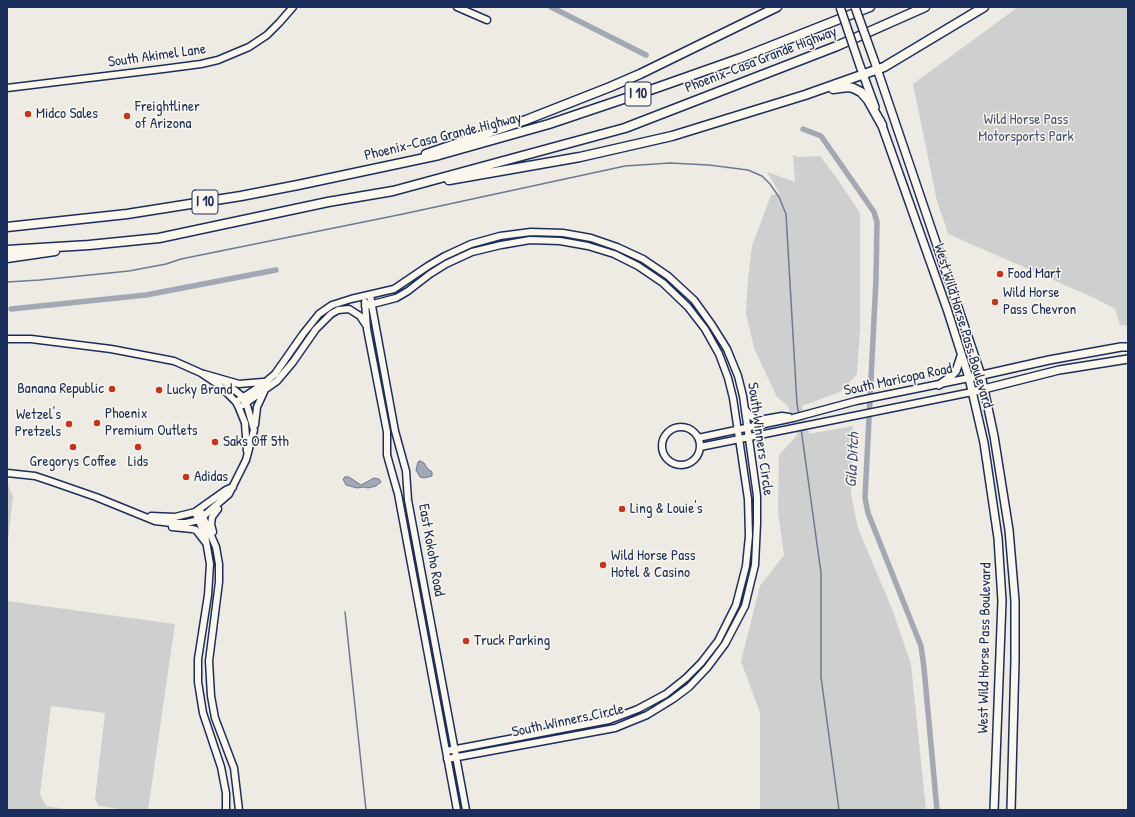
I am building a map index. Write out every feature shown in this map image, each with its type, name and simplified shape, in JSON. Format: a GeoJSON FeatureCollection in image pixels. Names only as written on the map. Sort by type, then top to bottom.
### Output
{"type":"FeatureCollection","features":[{"type":"Feature","properties":{"kind":"highway"},"geometry":{"type":"LineString","coordinates":[[401,163],[526,120],[610,87],[640,74],[777,7]]}},
{"type":"Feature","properties":{"kind":"highway","name":"Phoenix-Casa Grande Highway"},"geometry":{"type":"LineString","coordinates":[[7,227],[127,214],[220,200],[298,186],[439,155],[548,124],[741,58],[870,7]]}},
{"type":"Feature","properties":{"kind":"highway","name":"Phoenix-Casa Grande Highway"},"geometry":{"type":"LineString","coordinates":[[89,245],[160,238],[328,202],[393,191],[625,128],[837,46],[925,7]]}},
{"type":"Feature","properties":{"kind":"highway"},"geometry":{"type":"LineString","coordinates":[[393,191],[580,156],[672,136],[804,95],[877,70],[984,7]]}},
{"type":"Feature","properties":{"kind":"highway"},"geometry":{"type":"LineString","coordinates":[[804,95],[838,88],[853,88],[861,92],[868,100],[882,125]]}},
{"type":"Feature","properties":{"kind":"highway"},"geometry":{"type":"LineString","coordinates":[[7,258],[89,245]]}},
{"type":"Feature","properties":{"kind":"highway","name":"I 10"},"geometry":{"type":"LineString","coordinates":[[7,250],[89,245]]}},
{"type":"Feature","properties":{"kind":"main road","name":"West Wild Horse Pass Boulevard"},"geometry":{"type":"LineString","coordinates":[[840,7],[947,309],[969,378],[984,443],[998,538],[1001,593],[994,810]]}},
{"type":"Feature","properties":{"kind":"main road","name":"West Wild Horse Pass Boulevard"},"geometry":{"type":"LineString","coordinates":[[855,7],[985,389],[1009,530],[1015,601],[1011,810]]}},
{"type":"Feature","properties":{"kind":"main road","name":"South Maricopa Road"},"geometry":{"type":"LineString","coordinates":[[969,378],[1057,358],[1128,348]]}},
{"type":"Feature","properties":{"kind":"main road"},"geometry":{"type":"LineString","coordinates":[[939,384],[956,371],[961,354]]}},
{"type":"Feature","properties":{"kind":"main road"},"geometry":{"type":"LineString","coordinates":[[1057,358],[1059,370]]}},
{"type":"Feature","properties":{"kind":"main road","name":"South Maricopa Road"},"geometry":{"type":"LineString","coordinates":[[972,392],[1059,370],[1128,359]]}},
{"type":"Feature","properties":{"kind":"street","name":"South Akimel Lane"},"geometry":{"type":"LineString","coordinates":[[7,88],[201,64],[218,60],[249,47],[267,35],[293,7]]}},
{"type":"Feature","properties":{"kind":"street"},"geometry":{"type":"LineString","coordinates":[[457,7],[487,20]]}},
{"type":"Feature","properties":{"kind":"street","name":"South Winners Circle"},"geometry":{"type":"LineString","coordinates":[[238,405],[275,374],[319,314],[332,304],[394,289],[439,259],[471,244],[500,236],[531,232],[563,233],[598,240],[643,259],[668,276],[694,300],[712,324],[727,349],[738,376],[749,438],[756,496],[757,532],[755,565],[745,606],[739,620],[725,644],[708,668],[689,687],[673,699],[646,715],[615,728],[447,759]]}},
{"type":"Feature","properties":{"kind":"street"},"geometry":{"type":"LineString","coordinates":[[517,234],[518,242]]}},
{"type":"Feature","properties":{"kind":"street","name":"South Winners Circle"},"geometry":{"type":"LineString","coordinates":[[368,305],[396,298],[446,264],[472,252],[501,244],[530,240],[560,241],[588,246],[614,254],[638,266],[663,283],[688,307],[705,329],[719,354],[730,385],[740,440],[748,498],[746,566],[736,605],[728,623],[718,641],[701,663],[686,678],[666,694],[638,709],[609,720],[446,751]]}},
{"type":"Feature","properties":{"kind":"street"},"geometry":{"type":"LineString","coordinates":[[675,295],[682,288]]}},
{"type":"Feature","properties":{"kind":"street","name":"East Kokoho Road"},"geometry":{"type":"LineString","coordinates":[[367,296],[396,435],[405,465],[407,493],[466,810]]}},
{"type":"Feature","properties":{"kind":"street","name":"East Kokoho Road"},"geometry":{"type":"LineString","coordinates":[[368,305],[367,329],[387,436],[387,455],[396,485],[457,810]]}},
{"type":"Feature","properties":{"kind":"street","name":"South Winners Circle"},"geometry":{"type":"LineString","coordinates":[[244,400],[267,389],[286,372],[316,329],[331,314],[338,310],[349,309],[360,316],[367,329]]}},
{"type":"Feature","properties":{"kind":"street"},"geometry":{"type":"LineString","coordinates":[[7,339],[31,339],[111,349],[174,361],[201,373],[239,384],[265,381],[275,374]]}},
{"type":"Feature","properties":{"kind":"street"},"geometry":{"type":"LineString","coordinates":[[201,373],[218,385],[238,405],[245,423],[247,440],[246,460]]}},
{"type":"Feature","properties":{"kind":"street"},"geometry":{"type":"LineString","coordinates":[[221,378],[244,400],[254,430]]}},
{"type":"Feature","properties":{"kind":"street","name":"South Maricopa Road"},"geometry":{"type":"LineString","coordinates":[[698,438],[793,418],[856,401],[969,378]]}},
{"type":"Feature","properties":{"kind":"street"},"geometry":{"type":"LineString","coordinates":[[155,521],[171,524],[186,523],[201,518],[229,494],[246,460],[254,430],[257,406],[262,395],[267,389]]}},
{"type":"Feature","properties":{"kind":"street","name":"South Maricopa Road"},"geometry":{"type":"LineString","coordinates":[[700,448],[972,392]]}},
{"type":"Feature","properties":{"kind":"street"},"geometry":{"type":"LineString","coordinates":[[744,408],[750,416],[756,420],[782,416],[793,418]]}},
{"type":"Feature","properties":{"kind":"street"},"geometry":{"type":"LineString","coordinates":[[683,427],[690,429],[698,438],[700,448],[696,458],[692,462],[679,465],[667,459],[662,447],[666,435],[671,430],[683,427]]}},
{"type":"Feature","properties":{"kind":"street"},"geometry":{"type":"LineString","coordinates":[[387,436],[396,435]]}},
{"type":"Feature","properties":{"kind":"street"},"geometry":{"type":"LineString","coordinates":[[7,473],[35,476],[82,492],[164,526],[192,528],[208,545]]}},
{"type":"Feature","properties":{"kind":"street"},"geometry":{"type":"LineString","coordinates":[[143,516],[175,517],[197,511],[226,490],[233,487]]}},
{"type":"Feature","properties":{"kind":"street"},"geometry":{"type":"LineString","coordinates":[[224,499],[211,520],[219,564],[209,661],[209,685],[215,718],[234,768],[239,810]]}},
{"type":"Feature","properties":{"kind":"street"},"geometry":{"type":"LineString","coordinates":[[197,511],[216,547]]}},
{"type":"Feature","properties":{"kind":"street"},"geometry":{"type":"LineString","coordinates":[[201,518],[208,545],[210,564],[209,584],[197,667],[200,698],[205,721],[221,767],[226,793],[226,810]]}},
{"type":"Feature","properties":{"kind":"street"},"geometry":{"type":"LineString","coordinates":[[748,523],[757,523]]}},
{"type":"Feature","properties":{"kind":"street"},"geometry":{"type":"LineString","coordinates":[[748,532],[757,532]]}},
{"type":"Feature","properties":{"kind":"street"},"geometry":{"type":"LineString","coordinates":[[411,564],[420,562]]}},
{"type":"Feature","properties":{"kind":"street"},"geometry":{"type":"LineString","coordinates":[[205,721],[215,718]]}},
{"type":"Feature","properties":{"kind":"green space","name":"Wild Horse Pass Motorsports Park"},"geometry":{"type":"Polygon","coordinates":[[[1018,7],[1128,7],[1128,326],[1120,325],[1115,309],[1092,297],[948,234],[937,201],[913,84],[1018,7]]]}},
{"type":"Feature","properties":{"kind":"green space"},"geometry":{"type":"Polygon","coordinates":[[[793,155],[798,157],[820,156],[860,213],[860,331],[857,374],[840,392],[802,406],[809,434],[853,426],[851,494],[858,528],[892,609],[911,664],[926,810],[760,810],[760,713],[741,661],[760,586],[784,555],[778,512],[779,455],[797,435],[788,406],[777,397],[754,348],[746,313],[752,246],[771,195],[780,194],[767,172],[795,182],[793,155]]]}},
{"type":"Feature","properties":{"kind":"green space"},"geometry":{"type":"Polygon","coordinates":[[[7,485],[13,496],[7,550],[7,485]]]}},
{"type":"Feature","properties":{"kind":"green space"},"geometry":{"type":"Polygon","coordinates":[[[7,601],[175,624],[148,810],[125,810],[99,806],[95,799],[105,713],[51,706],[40,794],[46,806],[71,810],[7,810],[7,601]]]}},
{"type":"Feature","properties":{"kind":"shaded area"},"geometry":{"type":"Polygon","coordinates":[[[420,461],[424,463],[432,472],[432,476],[424,478],[420,477],[416,470],[418,462],[420,461]]]}},
{"type":"Feature","properties":{"kind":"shaded area"},"geometry":{"type":"Polygon","coordinates":[[[345,477],[349,477],[361,485],[374,478],[379,479],[381,482],[376,486],[368,488],[357,488],[346,485],[343,479],[345,477]]]}},
{"type":"Feature","properties":{"kind":"waterway","name":"Gila Ditch"},"geometry":{"type":"LineString","coordinates":[[551,7],[646,55]]}},
{"type":"Feature","properties":{"kind":"waterway","name":"Gila Ditch"},"geometry":{"type":"LineString","coordinates":[[803,129],[821,136],[874,212],[877,222],[876,279],[865,498],[868,513],[921,646],[937,810]]}},
{"type":"Feature","properties":{"kind":"waterway"},"geometry":{"type":"LineString","coordinates":[[7,282],[129,271],[625,166],[670,163],[709,165],[748,170],[762,176],[770,184],[779,197],[786,214],[797,404],[799,414]]}},
{"type":"Feature","properties":{"kind":"waterway"},"geometry":{"type":"LineString","coordinates":[[11,309],[146,295],[276,270]]}},
{"type":"Feature","properties":{"kind":"waterway"},"geometry":{"type":"LineString","coordinates":[[801,428],[821,573],[821,677],[839,810]]}},
{"type":"Feature","properties":{"kind":"waterway"},"geometry":{"type":"LineString","coordinates":[[345,612],[366,810]]}},
{"type":"Feature","properties":{"kind":"place","name":"Midco Sales"},"geometry":{"type":"Point","coordinates":[28,114]}},
{"type":"Feature","properties":{"kind":"place","name":"Freightliner of Arizona"},"geometry":{"type":"Point","coordinates":[127,116]}},
{"type":"Feature","properties":{"kind":"place","name":"Food Mart"},"geometry":{"type":"Point","coordinates":[1000,274]}},
{"type":"Feature","properties":{"kind":"place","name":"Wild Horse Pass Chevron"},"geometry":{"type":"Point","coordinates":[995,302]}},
{"type":"Feature","properties":{"kind":"place","name":"Banana Republic"},"geometry":{"type":"Point","coordinates":[112,389]}},
{"type":"Feature","properties":{"kind":"place","name":"Lucky Brand"},"geometry":{"type":"Point","coordinates":[159,390]}},
{"type":"Feature","properties":{"kind":"place","name":"Phoenix Premium Outlets"},"geometry":{"type":"Point","coordinates":[97,423]}},
{"type":"Feature","properties":{"kind":"place","name":"Wetzel's Pretzels"},"geometry":{"type":"Point","coordinates":[69,424]}},
{"type":"Feature","properties":{"kind":"place","name":"Saks Off 5th"},"geometry":{"type":"Point","coordinates":[215,442]}},
{"type":"Feature","properties":{"kind":"place","name":"Gregorys Coffee"},"geometry":{"type":"Point","coordinates":[73,447]}},
{"type":"Feature","properties":{"kind":"place","name":"Lids"},"geometry":{"type":"Point","coordinates":[138,447]}},
{"type":"Feature","properties":{"kind":"place","name":"Adidas"},"geometry":{"type":"Point","coordinates":[186,477]}},
{"type":"Feature","properties":{"kind":"place","name":"Ling & Louie's"},"geometry":{"type":"Point","coordinates":[622,509]}},
{"type":"Feature","properties":{"kind":"place","name":"Wild Horse Pass Hotel & Casino"},"geometry":{"type":"Point","coordinates":[603,565]}},
{"type":"Feature","properties":{"kind":"place","name":"Truck Parking"},"geometry":{"type":"Point","coordinates":[466,641]}}]}
